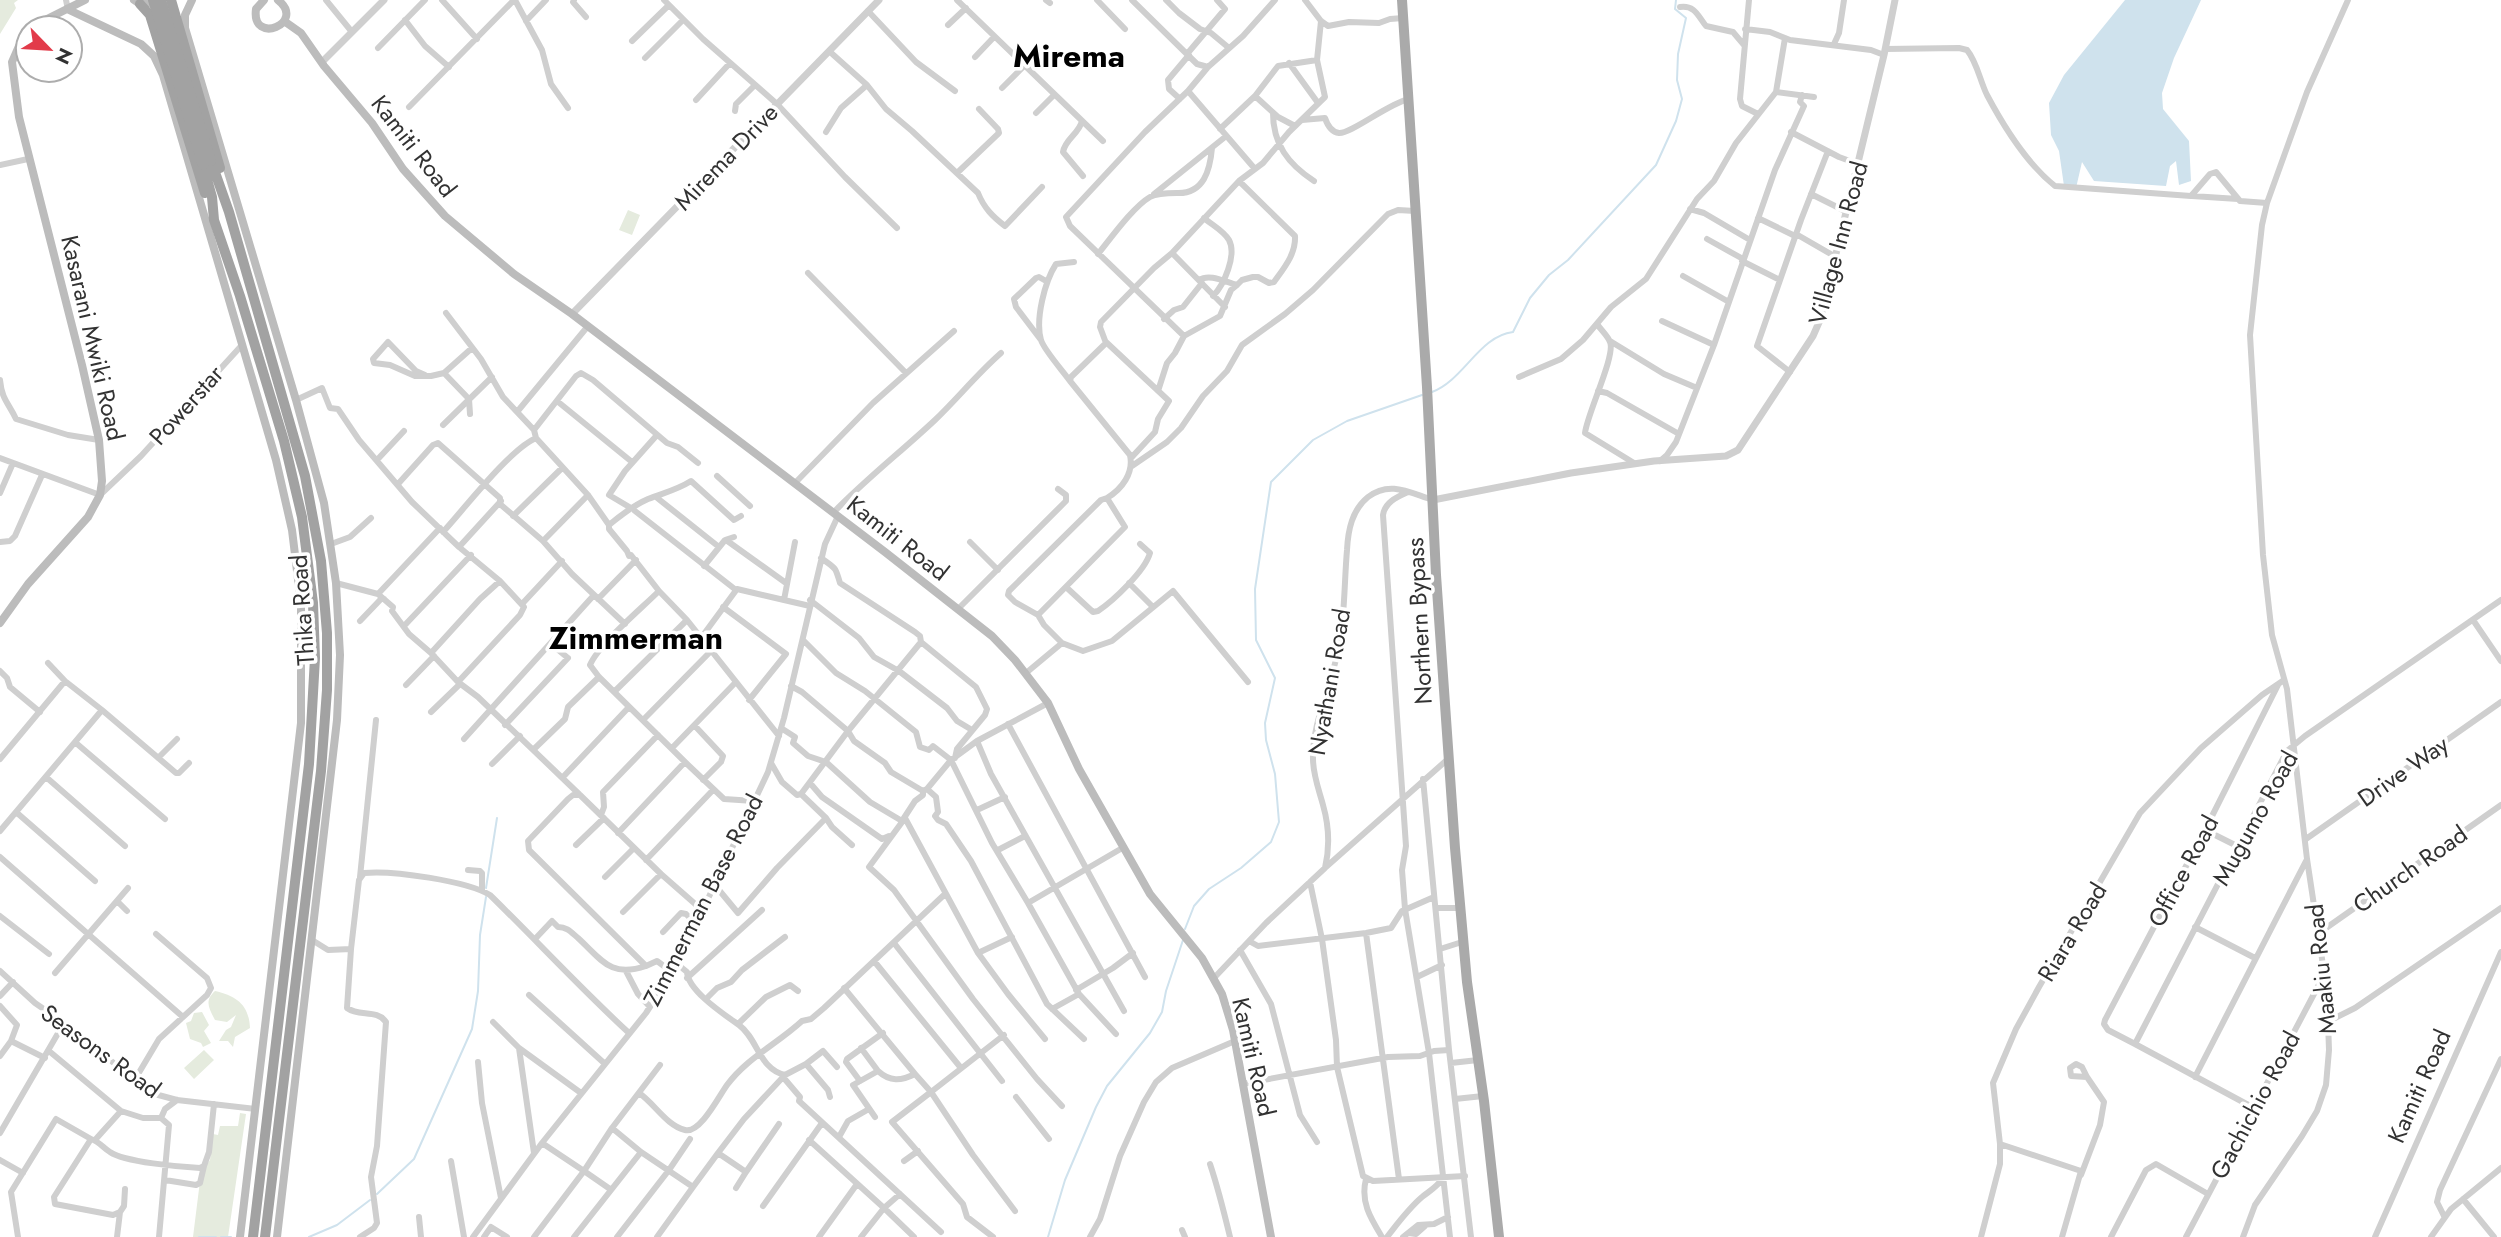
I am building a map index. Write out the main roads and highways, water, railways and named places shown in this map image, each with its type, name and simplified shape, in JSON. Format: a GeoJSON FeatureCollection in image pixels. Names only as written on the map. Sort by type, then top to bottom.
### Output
{"type":"FeatureCollection","features":[{"type":"Feature","properties":{"kind":"highway","name":"Thika Road"},"geometry":{"type":"LineString","coordinates":[[152,0],[207,163],[229,212],[305,476],[321,561],[327,633],[327,690],[321,771],[265,1237]]}},
{"type":"Feature","properties":{"kind":"highway","name":"Thika Road"},"geometry":{"type":"LineString","coordinates":[[162,0],[207,163],[214,220],[240,296],[294,479],[309,559],[314,630],[314,688],[309,764],[253,1237]]}},
{"type":"Feature","properties":{"kind":"highway"},"geometry":{"type":"LineString","coordinates":[[171,0],[188,48],[224,183],[229,212]]}},
{"type":"Feature","properties":{"kind":"highway"},"geometry":{"type":"LineString","coordinates":[[134,1],[150,15],[164,73],[214,220]]}},
{"type":"Feature","properties":{"kind":"main road"},"geometry":{"type":"LineString","coordinates":[[56,14],[73,4],[94,0]]}},
{"type":"Feature","properties":{"kind":"main road"},"geometry":{"type":"LineString","coordinates":[[134,1],[148,4],[162,0]]}},
{"type":"Feature","properties":{"kind":"main road"},"geometry":{"type":"LineString","coordinates":[[188,48],[185,15],[192,0]]}},
{"type":"Feature","properties":{"kind":"main road","name":"Northern Bypass"},"geometry":{"type":"LineString","coordinates":[[1402,0],[1436,575],[1462,942],[1499,1237]]}},
{"type":"Feature","properties":{"kind":"main road"},"geometry":{"type":"LineString","coordinates":[[261,1],[255,14],[262,27],[272,29],[284,21],[286,11],[280,1]]}},
{"type":"Feature","properties":{"kind":"main road","name":"Thika Road"},"geometry":{"type":"LineString","coordinates":[[73,4],[141,44],[164,73],[276,460],[292,530],[303,628],[301,723],[240,1237]]}},
{"type":"Feature","properties":{"kind":"main road","name":"Kamiti Road"},"geometry":{"type":"LineString","coordinates":[[284,21],[301,33],[372,123],[403,169],[445,216],[514,274],[588,326],[958,609],[999,643],[1026,673],[1048,704],[1079,769],[1150,894],[1187,938],[1222,994],[1235,1041],[1271,1237]]}},
{"type":"Feature","properties":{"kind":"main road","name":"Thika Road"},"geometry":{"type":"LineString","coordinates":[[188,48],[296,400],[324,503],[336,583],[340,681],[277,1237]]}},
{"type":"Feature","properties":{"kind":"main road","name":"Kasarani Mwiki Road"},"geometry":{"type":"LineString","coordinates":[[14,60],[14,80]]}},
{"type":"Feature","properties":{"kind":"main road","name":"Kasarani Mwiki Road"},"geometry":{"type":"LineString","coordinates":[[0,624],[29,584],[80,528],[100,495],[102,481],[99,440],[44,210],[28,159],[15,84]]}},
{"type":"Feature","properties":{"kind":"water"},"geometry":{"type":"Polygon","coordinates":[[[2125,0],[2201,0],[2174,58],[2162,93],[2163,109],[2189,141],[2191,181],[2179,185],[2176,161],[2170,166],[2166,186],[2094,181],[2082,162],[2076,188],[2064,186],[2059,151],[2051,135],[2049,103],[2064,75],[2125,0]]]}},
{"type":"Feature","properties":{"kind":"waterway"},"geometry":{"type":"LineString","coordinates":[[1432,392],[1453,378],[1490,341],[1513,332],[1530,298],[1549,275],[1568,260],[1656,165],[1676,121],[1682,99],[1677,80],[1678,54],[1686,18],[1675,9],[1676,0]]}},
{"type":"Feature","properties":{"kind":"waterway"},"geometry":{"type":"LineString","coordinates":[[1185,929],[1194,906],[1209,889],[1241,868],[1271,842],[1279,822],[1275,774],[1266,740],[1265,723],[1275,678],[1256,640],[1255,589],[1271,482],[1313,440],[1347,421],[1422,395]]}},
{"type":"Feature","properties":{"kind":"waterway"},"geometry":{"type":"LineString","coordinates":[[486,888],[497,818]]}},
{"type":"Feature","properties":{"kind":"waterway"},"geometry":{"type":"LineString","coordinates":[[377,1194],[414,1159],[472,1029],[486,897]]}},
{"type":"Feature","properties":{"kind":"waterway"},"geometry":{"type":"LineString","coordinates":[[1048,1237],[1065,1180],[1096,1107],[1107,1086],[1150,1033],[1162,1012],[1183,940]]}},
{"type":"Feature","properties":{"kind":"waterway"},"geometry":{"type":"LineString","coordinates":[[309,1237],[337,1225],[370,1200]]}},
{"type":"Feature","properties":{"kind":"waterway"},"geometry":{"type":"LineString","coordinates":[[199,1237],[216,1237]]}},
{"type":"Feature","properties":{"kind":"waterway"},"geometry":{"type":"LineString","coordinates":[[221,1237],[231,1237]]}},
{"type":"Feature","properties":{"kind":"district","name":"Mirema"},"geometry":{"type":"Point","coordinates":[1069,56]}},
{"type":"Feature","properties":{"kind":"district","name":"Zimmerman"},"geometry":{"type":"Point","coordinates":[636,638]}}]}
